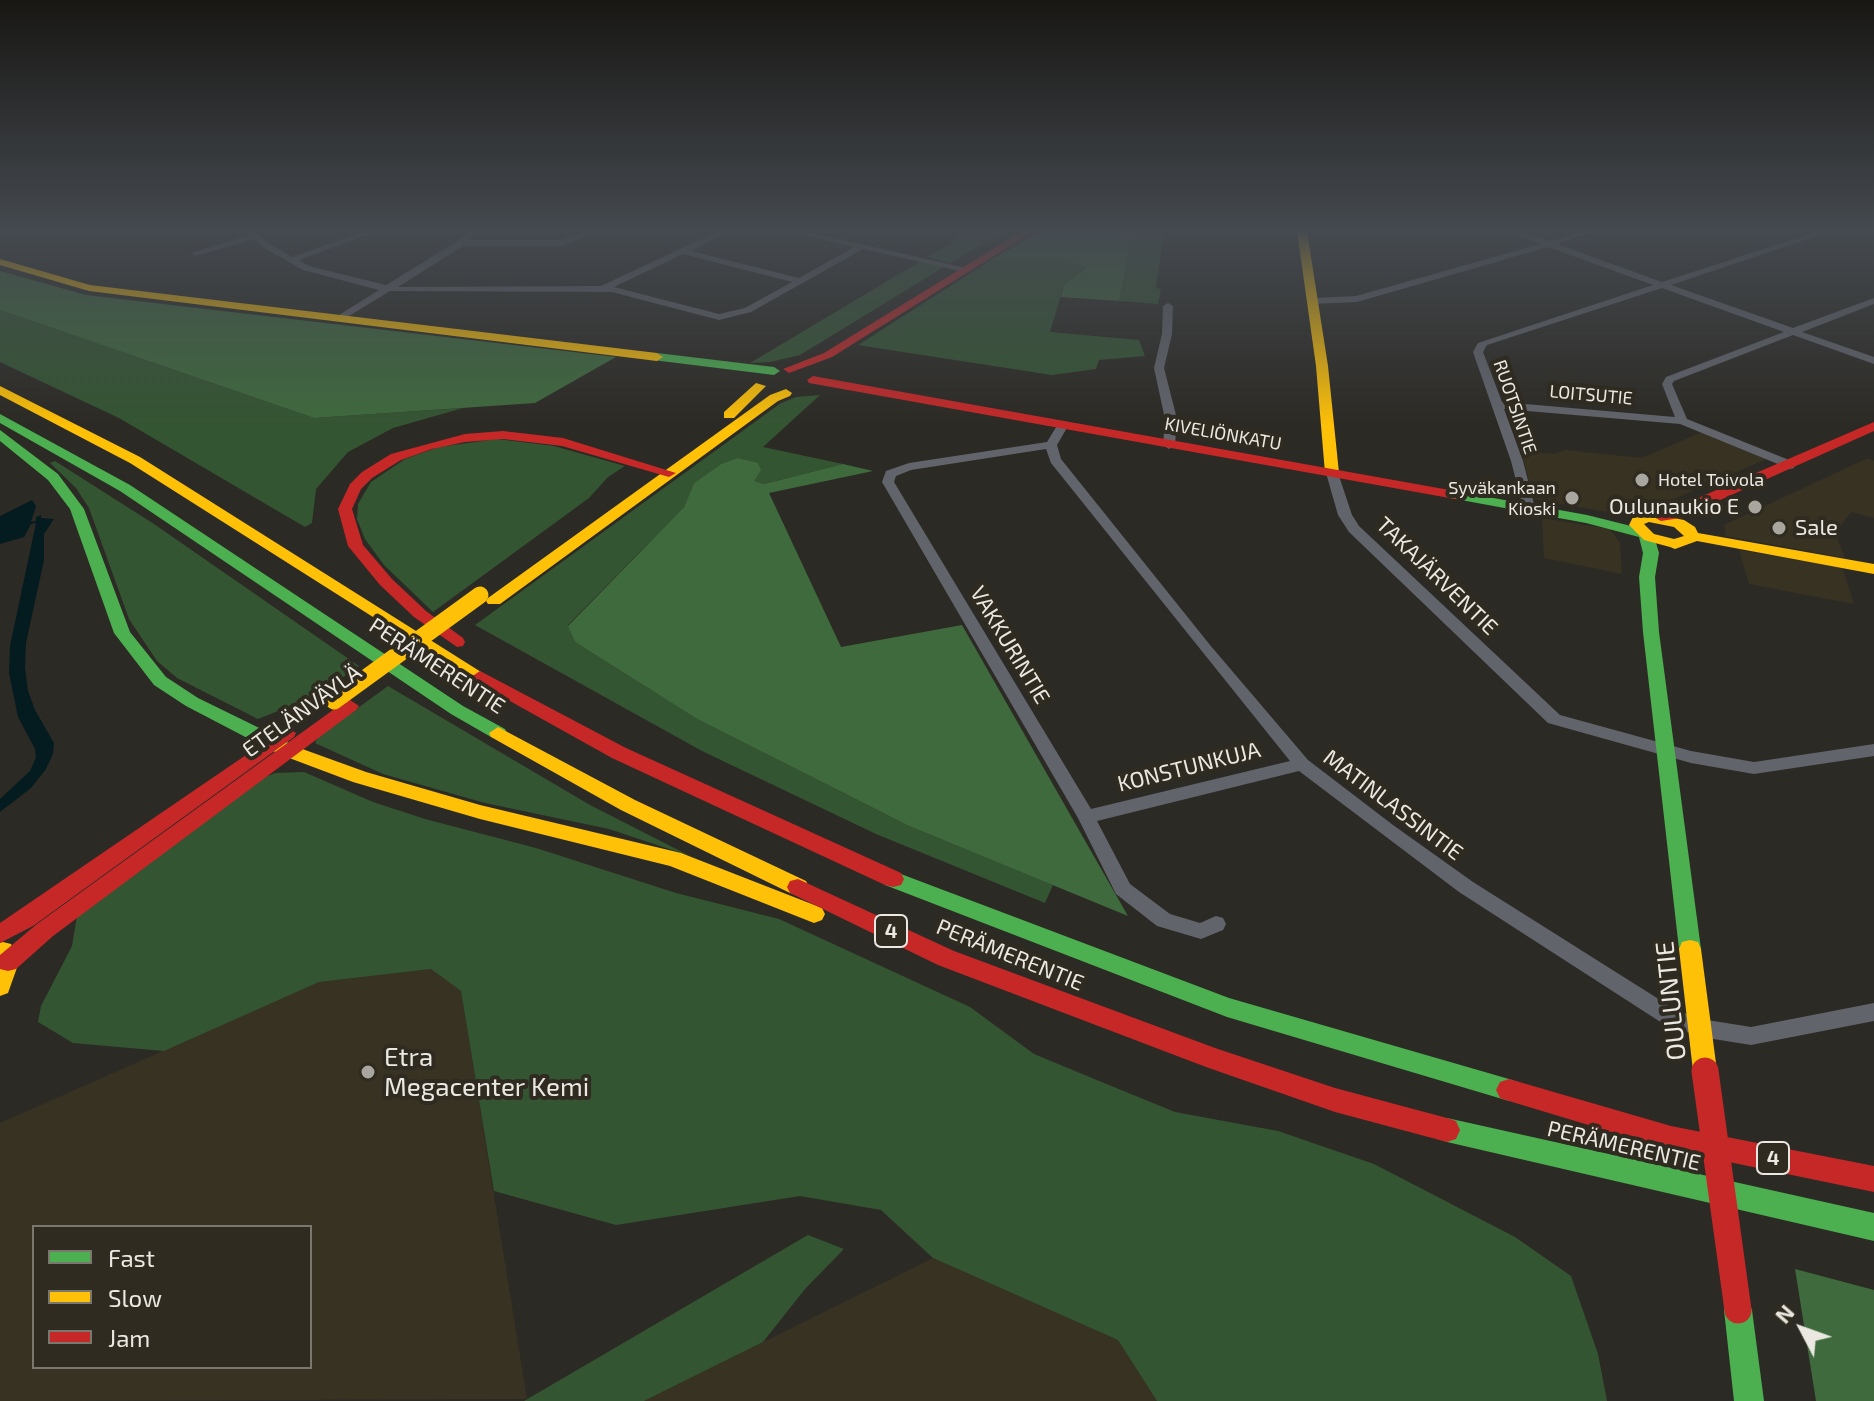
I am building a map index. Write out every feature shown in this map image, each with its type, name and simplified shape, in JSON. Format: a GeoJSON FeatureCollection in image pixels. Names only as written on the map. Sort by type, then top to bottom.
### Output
{"type":"FeatureCollection","features":[{"type":"Feature","properties":{"kind":"main road"},"geometry":{"type":"LineString","coordinates":[[157,296],[553,342],[719,366],[802,384]]}},
{"type":"Feature","properties":{"kind":"main road","name":"ETELÄNVÄYLÄ"},"geometry":{"type":"LineString","coordinates":[[0,934],[342,703],[661,471],[743,405],[770,377],[828,355],[921,296]]}},
{"type":"Feature","properties":{"kind":"main road","name":"TAKAJÄRVENTIE"},"geometry":{"type":"LineString","coordinates":[[1312,296],[1332,473]]}},
{"type":"Feature","properties":{"kind":"main road","name":"ETELÄNVÄYLÄ"},"geometry":{"type":"LineString","coordinates":[[661,471],[774,398],[802,384],[828,355]]}},
{"type":"Feature","properties":{"kind":"main road"},"geometry":{"type":"LineString","coordinates":[[770,377],[770,391],[802,384]]}},
{"type":"Feature","properties":{"kind":"main road","name":"KIVELIÖNKATU"},"geometry":{"type":"LineString","coordinates":[[802,384],[852,389],[1642,530]]}},
{"type":"Feature","properties":{"kind":"main road","name":"PERÄMERENTIE"},"geometry":{"type":"LineString","coordinates":[[0,390],[135,460],[495,687],[619,753],[912,888],[1227,1007],[1671,1138],[1874,1179]]}},
{"type":"Feature","properties":{"kind":"main road","name":"PERÄMERENTIE"},"geometry":{"type":"LineString","coordinates":[[0,418],[125,488],[457,710],[628,805],[946,958],[1171,1043],[1335,1100],[1465,1135],[1874,1227]]}},
{"type":"Feature","properties":{"kind":"main road"},"geometry":{"type":"LineString","coordinates":[[1874,426],[1675,515],[1646,517],[1642,530],[1874,569]]}},
{"type":"Feature","properties":{"kind":"main road"},"geometry":{"type":"LineString","coordinates":[[0,434],[53,477],[77,509],[122,633],[160,681],[192,702],[281,746],[360,777],[465,808],[674,859],[897,949],[946,958]]}},
{"type":"Feature","properties":{"kind":"main road"},"geometry":{"type":"LineString","coordinates":[[619,753],[584,723],[507,679],[420,614],[386,582],[356,546],[345,509],[355,487],[380,466],[411,451],[465,438],[503,435],[539,438],[661,471]]}},
{"type":"Feature","properties":{"kind":"main road"},"geometry":{"type":"LineString","coordinates":[[1650,595],[1698,517],[1874,438]]}},
{"type":"Feature","properties":{"kind":"main road"},"geometry":{"type":"LineString","coordinates":[[1661,517],[1686,536]]}},
{"type":"Feature","properties":{"kind":"main road","name":"OULUNTIE"},"geometry":{"type":"LineString","coordinates":[[1642,530],[1651,553],[1647,577],[1651,636],[1749,1401]]}},
{"type":"Feature","properties":{"kind":"main road","name":"ETELÄNVÄYLÄ"},"geometry":{"type":"LineString","coordinates":[[4,955],[45,930],[281,746]]}},
{"type":"Feature","properties":{"kind":"main road"},"geometry":{"type":"LineString","coordinates":[[0,986],[4,955]]}},
{"type":"Feature","properties":{"kind":"street"},"geometry":{"type":"LineString","coordinates":[[339,319],[378,296]]}},
{"type":"Feature","properties":{"kind":"street"},"geometry":{"type":"LineString","coordinates":[[634,296],[721,317],[748,310],[772,296]]}},
{"type":"Feature","properties":{"kind":"street"},"geometry":{"type":"LineString","coordinates":[[1313,301],[1366,296]]}},
{"type":"Feature","properties":{"kind":"street","name":"RUOTSINTIE"},"geometry":{"type":"LineString","coordinates":[[1529,508],[1517,461],[1478,352],[1483,343],[1627,296]]}},
{"type":"Feature","properties":{"kind":"street"},"geometry":{"type":"LineString","coordinates":[[1694,296],[1874,361]]}},
{"type":"Feature","properties":{"kind":"street"},"geometry":{"type":"LineString","coordinates":[[1682,421],[1668,380],[1874,301]]}},
{"type":"Feature","properties":{"kind":"street"},"geometry":{"type":"LineString","coordinates":[[1168,306],[1167,334],[1159,368],[1171,419],[1169,445]]}},
{"type":"Feature","properties":{"kind":"street","name":"LOITSUTIE"},"geometry":{"type":"LineString","coordinates":[[1497,405],[1682,421],[1790,465]]}},
{"type":"Feature","properties":{"kind":"street"},"geometry":{"type":"LineString","coordinates":[[1051,445],[1062,426]]}},
{"type":"Feature","properties":{"kind":"street","name":"MATINLASSINTIE"},"geometry":{"type":"LineString","coordinates":[[1051,445],[1058,464],[1302,764],[1466,887],[1649,1005],[1669,1017],[1701,1028],[1751,1036],[1874,1012]]}},
{"type":"Feature","properties":{"kind":"street","name":"VAKKURINTIE"},"geometry":{"type":"LineString","coordinates":[[1051,445],[909,467],[890,474],[888,482],[1086,817],[1115,878],[1142,906],[1164,920],[1195,931],[1206,931],[1216,924]]}},
{"type":"Feature","properties":{"kind":"street","name":"TAKAJÄRVENTIE"},"geometry":{"type":"LineString","coordinates":[[1332,473],[1345,515],[1358,533],[1554,719],[1667,751],[1754,768],[1874,750]]}},
{"type":"Feature","properties":{"kind":"street","name":"KONSTUNKUJA"},"geometry":{"type":"LineString","coordinates":[[1086,817],[1302,764]]}},
{"type":"Feature","properties":{"kind":"shaded area"},"geometry":{"type":"Polygon","coordinates":[[[1704,431],[1769,458],[1665,503],[1621,499],[1607,512],[1534,499],[1521,451],[1554,454],[1565,450],[1642,458],[1704,431]]]}},
{"type":"Feature","properties":{"kind":"shaded area"},"geometry":{"type":"Polygon","coordinates":[[[1868,458],[1874,461],[1874,518],[1851,512],[1835,533],[1845,558],[1726,536],[1724,525],[1868,458]]]}},
{"type":"Feature","properties":{"kind":"shaded area"},"geometry":{"type":"Polygon","coordinates":[[[1542,518],[1610,529],[1620,543],[1622,574],[1544,558],[1542,518]]]}},
{"type":"Feature","properties":{"kind":"shaded area"},"geometry":{"type":"Polygon","coordinates":[[[1739,550],[1842,567],[1854,604],[1749,584],[1739,550]]]}},
{"type":"Feature","properties":{"kind":"shaded area"},"geometry":{"type":"Polygon","coordinates":[[[431,969],[461,991],[527,1399],[0,1401],[0,1123],[319,982],[431,969]]]}},
{"type":"Feature","properties":{"kind":"shaded area"},"geometry":{"type":"Polygon","coordinates":[[[933,1258],[1118,1340],[1157,1401],[644,1401],[933,1258]]]}},
{"type":"Feature","properties":{"kind":"green space"},"geometry":{"type":"Polygon","coordinates":[[[0,296],[98,296],[616,357],[535,403],[314,418],[0,310],[0,296]]]}},
{"type":"Feature","properties":{"kind":"green space"},"geometry":{"type":"Polygon","coordinates":[[[862,296],[896,296],[800,355],[750,363],[862,296]]]}},
{"type":"Feature","properties":{"kind":"green space"},"geometry":{"type":"Polygon","coordinates":[[[934,296],[1061,296],[1050,332],[1139,340],[1145,356],[1099,360],[1096,369],[1052,375],[858,345],[934,296]]]}},
{"type":"Feature","properties":{"kind":"green space"},"geometry":{"type":"Polygon","coordinates":[[[1061,296],[1120,296],[1119,301],[1061,296]]]}},
{"type":"Feature","properties":{"kind":"green space"},"geometry":{"type":"Polygon","coordinates":[[[1120,296],[1160,296],[1158,304],[1119,301],[1120,296]]]}},
{"type":"Feature","properties":{"kind":"green space"},"geometry":{"type":"Polygon","coordinates":[[[0,310],[314,418],[463,408],[393,428],[348,452],[316,489],[312,523],[305,527],[119,418],[0,362],[0,310]]]}},
{"type":"Feature","properties":{"kind":"green space"},"geometry":{"type":"Polygon","coordinates":[[[820,395],[763,447],[843,464],[764,484],[753,481],[737,458],[721,464],[694,483],[684,507],[568,625],[575,642],[697,719],[909,826],[1053,885],[1045,903],[876,834],[702,751],[475,625],[781,403],[796,397],[820,395]]]}},
{"type":"Feature","properties":{"kind":"green space"},"geometry":{"type":"Polygon","coordinates":[[[497,439],[554,446],[625,466],[608,477],[589,498],[433,612],[384,565],[365,539],[357,519],[358,504],[371,482],[405,459],[439,447],[497,439]]]}},
{"type":"Feature","properties":{"kind":"green space"},"geometry":{"type":"Polygon","coordinates":[[[737,458],[758,463],[761,470],[754,481],[764,484],[843,464],[873,471],[769,493],[841,647],[962,625],[1128,916],[909,826],[697,719],[575,642],[568,626],[684,507],[694,483],[721,464],[737,458]]]}},
{"type":"Feature","properties":{"kind":"green space"},"geometry":{"type":"Polygon","coordinates":[[[55,461],[154,524],[359,666],[316,696],[258,719],[177,678],[157,661],[129,619],[89,508],[76,488],[50,463],[55,461]]]}},
{"type":"Feature","properties":{"kind":"green space"},"geometry":{"type":"Polygon","coordinates":[[[388,686],[590,805],[690,856],[609,829],[485,803],[383,774],[315,743],[318,737],[388,686]]]}},
{"type":"Feature","properties":{"kind":"green space"},"geometry":{"type":"Polygon","coordinates":[[[304,772],[373,802],[425,819],[536,848],[676,893],[779,919],[970,1007],[1034,1054],[1104,1083],[1175,1112],[1278,1131],[1374,1164],[1515,1237],[1571,1276],[1598,1354],[1607,1401],[1157,1401],[1118,1340],[933,1258],[881,1210],[800,1196],[616,1225],[494,1191],[461,991],[431,969],[319,982],[164,1051],[73,1043],[38,1022],[41,1006],[72,946],[77,916],[258,780],[275,773],[304,772]]]}},
{"type":"Feature","properties":{"kind":"green space"},"geometry":{"type":"Polygon","coordinates":[[[808,1235],[844,1249],[805,1289],[763,1342],[644,1401],[524,1401],[808,1235]]]}},
{"type":"Feature","properties":{"kind":"green space"},"geometry":{"type":"Polygon","coordinates":[[[1795,1269],[1874,1290],[1874,1401],[1816,1401],[1795,1269]]]}},
{"type":"Feature","properties":{"kind":"water"},"geometry":{"type":"Polygon","coordinates":[[[32,500],[36,506],[31,522],[41,515],[41,518],[54,519],[44,534],[44,560],[26,643],[25,668],[28,691],[35,710],[54,743],[53,754],[31,788],[0,812],[0,799],[30,771],[36,757],[18,717],[9,673],[10,646],[36,523],[31,524],[24,537],[0,544],[0,516],[32,500]]]}},
{"type":"Feature","properties":{"kind":"traffic: fast"},"geometry":{"type":"LineString","coordinates":[[657,357],[774,371]]}},
{"type":"Feature","properties":{"kind":"traffic: fast"},"geometry":{"type":"LineString","coordinates":[[0,418],[125,488],[457,710],[498,733]]}},
{"type":"Feature","properties":{"kind":"traffic: fast"},"geometry":{"type":"LineString","coordinates":[[0,434],[53,477],[77,509],[122,633],[160,681],[192,702],[283,748]]}},
{"type":"Feature","properties":{"kind":"traffic: fast"},"geometry":{"type":"LineString","coordinates":[[1455,495],[1587,519],[1642,533]]}},
{"type":"Feature","properties":{"kind":"traffic: fast"},"geometry":{"type":"LineString","coordinates":[[1646,536],[1651,553],[1647,577],[1651,632],[1690,949]]}},
{"type":"Feature","properties":{"kind":"traffic: fast"},"geometry":{"type":"LineString","coordinates":[[893,879],[1227,1007],[1509,1090]]}},
{"type":"Feature","properties":{"kind":"traffic: fast"},"geometry":{"type":"LineString","coordinates":[[1447,1130],[1874,1227]]}},
{"type":"Feature","properties":{"kind":"traffic: fast"},"geometry":{"type":"LineString","coordinates":[[1738,1310],[1749,1401]]}},
{"type":"Feature","properties":{"kind":"traffic: slow"},"geometry":{"type":"LineString","coordinates":[[158,296],[657,357]]}},
{"type":"Feature","properties":{"kind":"traffic: slow"},"geometry":{"type":"LineString","coordinates":[[1312,296],[1332,473]]}},
{"type":"Feature","properties":{"kind":"traffic: slow"},"geometry":{"type":"LineString","coordinates":[[729,415],[760,386]]}},
{"type":"Feature","properties":{"kind":"traffic: slow"},"geometry":{"type":"LineString","coordinates":[[0,390],[135,460],[480,677]]}},
{"type":"Feature","properties":{"kind":"traffic: slow"},"geometry":{"type":"LineString","coordinates":[[494,601],[774,398],[786,393]]}},
{"type":"Feature","properties":{"kind":"traffic: slow"},"geometry":{"type":"LineString","coordinates":[[1648,517],[1679,523],[1690,530],[1692,538],[1675,544],[1649,537],[1636,525],[1638,520],[1648,517]]}},
{"type":"Feature","properties":{"kind":"traffic: slow"},"geometry":{"type":"LineString","coordinates":[[1692,536],[1874,569]]}},
{"type":"Feature","properties":{"kind":"traffic: slow"},"geometry":{"type":"LineString","coordinates":[[334,701],[480,595]]}},
{"type":"Feature","properties":{"kind":"traffic: slow"},"geometry":{"type":"LineString","coordinates":[[498,733],[628,805],[798,887]]}},
{"type":"Feature","properties":{"kind":"traffic: slow"},"geometry":{"type":"LineString","coordinates":[[283,748],[360,777],[480,812],[674,859],[814,914]]}},
{"type":"Feature","properties":{"kind":"traffic: slow"},"geometry":{"type":"LineString","coordinates":[[1690,949],[1705,1071]]}},
{"type":"Feature","properties":{"kind":"traffic: slow"},"geometry":{"type":"LineString","coordinates":[[0,986],[8,962],[3,951]]}},
{"type":"Feature","properties":{"kind":"traffic: jam"},"geometry":{"type":"LineString","coordinates":[[789,369],[828,355],[923,296]]}},
{"type":"Feature","properties":{"kind":"traffic: jam"},"geometry":{"type":"LineString","coordinates":[[813,380],[1455,495]]}},
{"type":"Feature","properties":{"kind":"traffic: jam"},"geometry":{"type":"LineString","coordinates":[[1661,517],[1675,515],[1874,426]]}},
{"type":"Feature","properties":{"kind":"traffic: jam"},"geometry":{"type":"LineString","coordinates":[[457,642],[420,614],[386,582],[356,546],[345,509],[355,487],[367,475],[396,457],[428,446],[465,438],[503,435],[563,442],[669,473]]}},
{"type":"Feature","properties":{"kind":"traffic: jam"},"geometry":{"type":"LineString","coordinates":[[480,677],[619,753],[893,879]]}},
{"type":"Feature","properties":{"kind":"traffic: jam"},"geometry":{"type":"LineString","coordinates":[[8,962],[45,930],[350,706]]}},
{"type":"Feature","properties":{"kind":"traffic: jam"},"geometry":{"type":"LineString","coordinates":[[0,934],[25,920],[287,733]]}},
{"type":"Feature","properties":{"kind":"traffic: jam"},"geometry":{"type":"LineString","coordinates":[[798,887],[946,958],[1215,1059],[1335,1100],[1447,1130]]}},
{"type":"Feature","properties":{"kind":"traffic: jam"},"geometry":{"type":"LineString","coordinates":[[1705,1071],[1738,1310]]}},
{"type":"Feature","properties":{"kind":"traffic: jam"},"geometry":{"type":"LineString","coordinates":[[1509,1090],[1671,1138],[1874,1179]]}},
{"type":"Feature","properties":{"kind":"place","name":"Hotel Toivola"},"geometry":{"type":"Point","coordinates":[1642,480]}},
{"type":"Feature","properties":{"kind":"place","name":"Syväkankaan Kioski"},"geometry":{"type":"Point","coordinates":[1572,498]}},
{"type":"Feature","properties":{"kind":"place","name":"Oulunaukio E"},"geometry":{"type":"Point","coordinates":[1755,507]}},
{"type":"Feature","properties":{"kind":"place","name":"Sale"},"geometry":{"type":"Point","coordinates":[1779,528]}},
{"type":"Feature","properties":{"kind":"place","name":"Etra Megacenter Kemi"},"geometry":{"type":"Point","coordinates":[368,1072]}}]}
